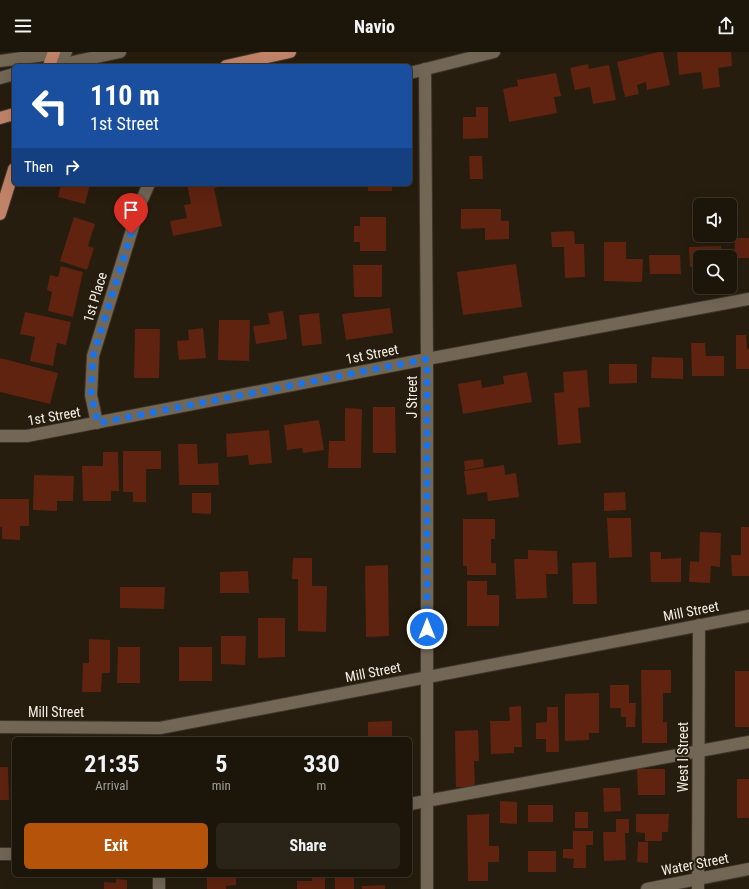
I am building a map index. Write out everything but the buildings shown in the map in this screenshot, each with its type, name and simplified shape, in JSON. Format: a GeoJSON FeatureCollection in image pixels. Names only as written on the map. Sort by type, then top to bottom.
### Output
{"type":"FeatureCollection","features":[{"type":"Feature","properties":{"kind":"main road"},"geometry":{"type":"LineString","coordinates":[[235,64],[290,52]]}},
{"type":"Feature","properties":{"kind":"main road"},"geometry":{"type":"LineString","coordinates":[[50,64],[54,53]]}},
{"type":"Feature","properties":{"kind":"main road"},"geometry":{"type":"LineString","coordinates":[[0,118],[12,115]]}},
{"type":"Feature","properties":{"kind":"main road"},"geometry":{"type":"LineString","coordinates":[[0,214],[12,175]]}},
{"type":"Feature","properties":{"kind":"street"},"geometry":{"type":"LineString","coordinates":[[0,61],[66,52]]}},
{"type":"Feature","properties":{"kind":"street"},"geometry":{"type":"LineString","coordinates":[[63,64],[120,52]]}},
{"type":"Feature","properties":{"kind":"street"},"geometry":{"type":"LineString","coordinates":[[412,72],[494,52]]}},
{"type":"Feature","properties":{"kind":"street","name":"J Street"},"geometry":{"type":"LineString","coordinates":[[425,69],[427,359],[427,889]]}},
{"type":"Feature","properties":{"kind":"street"},"geometry":{"type":"LineString","coordinates":[[0,78],[12,75]]}},
{"type":"Feature","properties":{"kind":"street","name":"1st Place"},"geometry":{"type":"LineString","coordinates":[[98,423],[91,395],[93,356],[140,204],[148,186]]}},
{"type":"Feature","properties":{"kind":"street","name":"1st Street"},"geometry":{"type":"LineString","coordinates":[[0,436],[27,436],[749,299]]}},
{"type":"Feature","properties":{"kind":"street","name":"Mill Street"},"geometry":{"type":"LineString","coordinates":[[0,727],[160,734],[427,677],[749,616]]}},
{"type":"Feature","properties":{"kind":"street","name":"West I Street"},"geometry":{"type":"LineString","coordinates":[[698,884],[699,625]]}},
{"type":"Feature","properties":{"kind":"street"},"geometry":{"type":"LineString","coordinates":[[412,804],[749,742]]}},
{"type":"Feature","properties":{"kind":"street"},"geometry":{"type":"LineString","coordinates":[[0,854],[12,854]]}},
{"type":"Feature","properties":{"kind":"street","name":"Water Street"},"geometry":{"type":"LineString","coordinates":[[647,889],[698,884],[749,869]]}},
{"type":"Feature","properties":{"kind":"street"},"geometry":{"type":"LineString","coordinates":[[159,877],[159,889]]}},
{"type":"Feature","properties":{"kind":"route"},"geometry":{"type":"LineString","coordinates":[[131,234],[93,356],[91,395],[98,423],[427,359],[427,629]]}}]}
